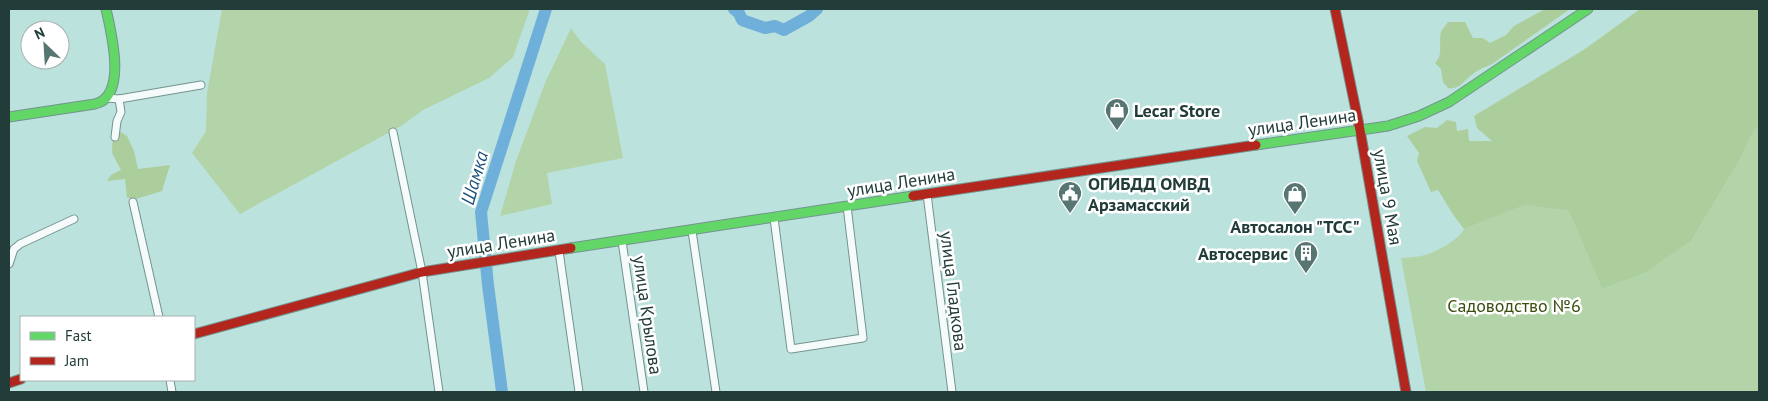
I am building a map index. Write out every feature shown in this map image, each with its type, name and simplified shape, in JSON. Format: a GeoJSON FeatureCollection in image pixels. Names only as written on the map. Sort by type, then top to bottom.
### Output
{"type":"FeatureCollection","features":[{"type":"Feature","properties":{"kind":"main road"},"geometry":{"type":"LineString","coordinates":[[9,116],[93,104],[102,102],[107,98],[112,90],[114,55],[106,9]]}},
{"type":"Feature","properties":{"kind":"main road","name":"улица 9 Мая"},"geometry":{"type":"LineString","coordinates":[[1335,9],[1360,130],[1406,392]]}},
{"type":"Feature","properties":{"kind":"main road","name":"улица Ленина"},"geometry":{"type":"LineString","coordinates":[[195,334],[422,272],[1408,122],[1454,99],[1588,9]]}},
{"type":"Feature","properties":{"kind":"street"},"geometry":{"type":"LineString","coordinates":[[107,98],[119,99],[201,85]]}},
{"type":"Feature","properties":{"kind":"street"},"geometry":{"type":"LineString","coordinates":[[116,137],[116,121],[121,112],[119,99]]}},
{"type":"Feature","properties":{"kind":"street"},"geometry":{"type":"LineString","coordinates":[[393,132],[422,272],[440,392]]}},
{"type":"Feature","properties":{"kind":"street","name":"улица Гладкова"},"geometry":{"type":"LineString","coordinates":[[927,194],[952,392]]}},
{"type":"Feature","properties":{"kind":"street"},"geometry":{"type":"LineString","coordinates":[[134,202],[159,316]]}},
{"type":"Feature","properties":{"kind":"street"},"geometry":{"type":"LineString","coordinates":[[774,218],[791,349],[863,338],[847,206]]}},
{"type":"Feature","properties":{"kind":"street"},"geometry":{"type":"LineString","coordinates":[[9,264],[14,249],[20,244],[74,220]]}},
{"type":"Feature","properties":{"kind":"street"},"geometry":{"type":"LineString","coordinates":[[692,231],[716,392]]}},
{"type":"Feature","properties":{"kind":"street","name":"улица Крылова"},"geometry":{"type":"LineString","coordinates":[[622,241],[644,392]]}},
{"type":"Feature","properties":{"kind":"street"},"geometry":{"type":"LineString","coordinates":[[559,250],[579,392]]}},
{"type":"Feature","properties":{"kind":"green space"},"geometry":{"type":"Polygon","coordinates":[[[222,9],[530,9],[513,57],[489,78],[423,110],[401,126],[240,214],[192,153],[206,131],[207,93],[222,9]]]}},
{"type":"Feature","properties":{"kind":"green space"},"geometry":{"type":"Polygon","coordinates":[[[1545,9],[1570,9],[1492,64],[1475,72],[1456,88],[1448,88],[1443,82],[1441,69],[1435,63],[1439,56],[1441,32],[1448,22],[1465,22],[1473,38],[1483,38],[1490,43],[1506,35],[1514,26],[1545,9]]]}},
{"type":"Feature","properties":{"kind":"green space"},"geometry":{"type":"Polygon","coordinates":[[[1640,9],[1759,9],[1759,125],[1753,132],[1739,161],[1691,241],[1645,273],[1602,289],[1569,211],[1525,205],[1464,229],[1438,190],[1431,192],[1417,161],[1419,153],[1407,136],[1425,127],[1437,128],[1447,120],[1456,122],[1457,131],[1468,129],[1469,141],[1492,141],[1477,128],[1474,116],[1585,49],[1640,9]]]}},
{"type":"Feature","properties":{"kind":"green space"},"geometry":{"type":"Polygon","coordinates":[[[571,28],[581,42],[605,64],[623,158],[547,173],[552,204],[500,216],[516,161],[545,83],[571,28]]]}},
{"type":"Feature","properties":{"kind":"green space","name":"Садоводство №6"},"geometry":{"type":"Polygon","coordinates":[[[1759,125],[1759,392],[1426,392],[1401,258],[1429,254],[1453,241],[1464,229],[1525,205],[1569,211],[1602,289],[1645,273],[1691,241],[1739,161],[1753,132],[1759,125]]]}},
{"type":"Feature","properties":{"kind":"green space"},"geometry":{"type":"Polygon","coordinates":[[[113,127],[127,136],[134,151],[138,169],[170,165],[162,191],[136,199],[127,198],[125,179],[107,181],[111,175],[121,170],[112,153],[113,127]]]}},
{"type":"Feature","properties":{"kind":"waterway","name":"Шамка"},"geometry":{"type":"LineString","coordinates":[[502,392],[488,285],[481,212],[546,9]]}},
{"type":"Feature","properties":{"kind":"waterway","name":"Шамка"},"geometry":{"type":"LineString","coordinates":[[734,9],[739,13],[742,20],[765,28],[775,26],[784,30],[809,16],[817,9]]}},
{"type":"Feature","properties":{"kind":"traffic: fast"},"geometry":{"type":"LineString","coordinates":[[9,117],[95,104],[105,99],[111,89],[115,62],[106,9]]}},
{"type":"Feature","properties":{"kind":"traffic: fast"},"geometry":{"type":"LineString","coordinates":[[1256,145],[1388,126],[1419,116],[1449,102],[1588,9]]}},
{"type":"Feature","properties":{"kind":"traffic: fast"},"geometry":{"type":"LineString","coordinates":[[571,248],[913,196]]}},
{"type":"Feature","properties":{"kind":"traffic: jam"},"geometry":{"type":"LineString","coordinates":[[1335,9],[1360,130],[1406,392]]}},
{"type":"Feature","properties":{"kind":"traffic: jam"},"geometry":{"type":"LineString","coordinates":[[913,196],[1256,145]]}},
{"type":"Feature","properties":{"kind":"traffic: jam"},"geometry":{"type":"LineString","coordinates":[[195,334],[422,272],[571,248]]}},
{"type":"Feature","properties":{"kind":"traffic: jam"},"geometry":{"type":"LineString","coordinates":[[9,383],[20,379]]}},
{"type":"Feature","properties":{"kind":"place","name":"Lecar Store"},"geometry":{"type":"Point","coordinates":[1117,131]}},
{"type":"Feature","properties":{"kind":"place","name":"ОГИБДД ОМВД Арзамасский"},"geometry":{"type":"Point","coordinates":[1070,214]}},
{"type":"Feature","properties":{"kind":"place","name":"Автосалон \"ТСС\""},"geometry":{"type":"Point","coordinates":[1295,215]}},
{"type":"Feature","properties":{"kind":"place","name":"Автосервис"},"geometry":{"type":"Point","coordinates":[1306,274]}}]}
